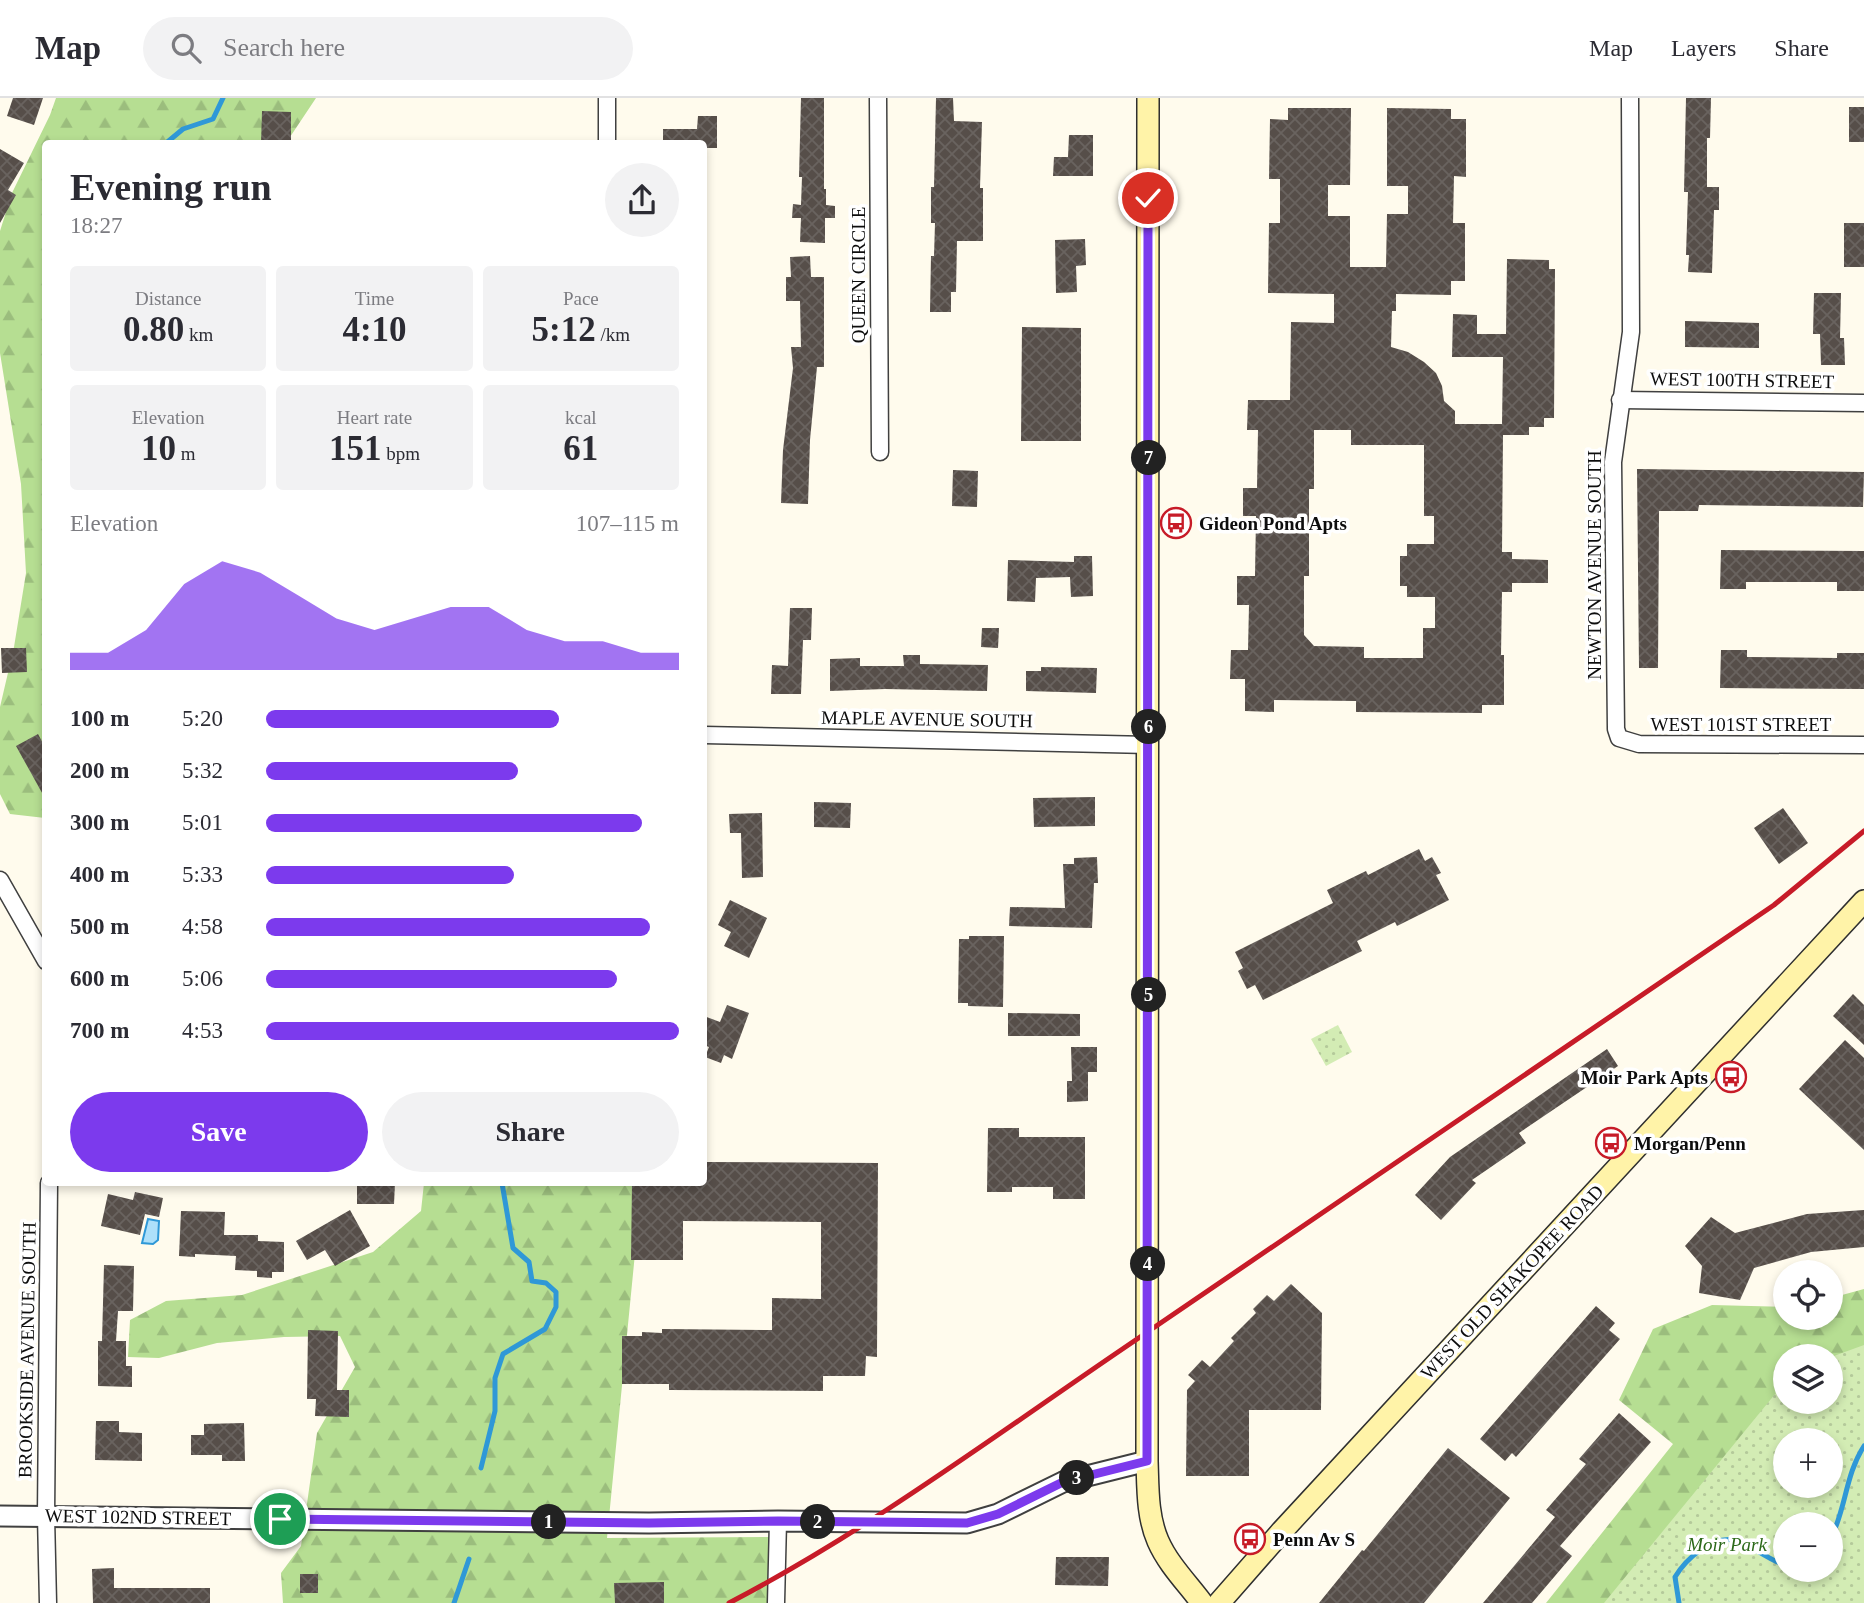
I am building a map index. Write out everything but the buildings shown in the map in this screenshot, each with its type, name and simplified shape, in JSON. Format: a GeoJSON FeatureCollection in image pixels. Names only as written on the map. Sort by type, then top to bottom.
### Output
{"type":"FeatureCollection","features":[{"type":"Feature","properties":{"kind":"main road"},"geometry":{"type":"LineString","coordinates":[[1148,98],[1147,1461],[1149,1506],[1158,1541],[1171,1565],[1202,1603]]}},
{"type":"Feature","properties":{"kind":"main road","name":"WEST OLD SHAKOPEE ROAD"},"geometry":{"type":"LineString","coordinates":[[1219,1603],[1282,1531],[1864,901]]}},
{"type":"Feature","properties":{"kind":"street"},"geometry":{"type":"LineString","coordinates":[[607,98],[607,140]]}},
{"type":"Feature","properties":{"kind":"street","name":"QUEEN CIRCLE"},"geometry":{"type":"LineString","coordinates":[[878,98],[880,452]]}},
{"type":"Feature","properties":{"kind":"street","name":"NEWTON AVENUE SOUTH"},"geometry":{"type":"LineString","coordinates":[[1619,738],[1615,717],[1613,462],[1631,332],[1630,98]]}},
{"type":"Feature","properties":{"kind":"street","name":"WEST 100TH STREET"},"geometry":{"type":"LineString","coordinates":[[1620,400],[1864,403]]}},
{"type":"Feature","properties":{"kind":"street","name":"MAPLE AVENUE SOUTH"},"geometry":{"type":"LineString","coordinates":[[707,735],[1149,745]]}},
{"type":"Feature","properties":{"kind":"street","name":"WEST 101ST STREET"},"geometry":{"type":"LineString","coordinates":[[1619,738],[1639,744],[1864,745]]}},
{"type":"Feature","properties":{"kind":"street"},"geometry":{"type":"LineString","coordinates":[[0,880],[42,954]]}},
{"type":"Feature","properties":{"kind":"street","name":"BROOKSIDE AVENUE SOUTH"},"geometry":{"type":"LineString","coordinates":[[48,1603],[46,1517],[49,1186]]}},
{"type":"Feature","properties":{"kind":"street","name":"WEST 102ND STREET"},"geometry":{"type":"LineString","coordinates":[[0,1516],[649,1523],[967,1523],[998,1514],[1063,1482],[1147,1461]]}},
{"type":"Feature","properties":{"kind":"street"},"geometry":{"type":"LineString","coordinates":[[776,1603],[778,1521]]}},
{"type":"Feature","properties":{"kind":"green space"},"geometry":{"type":"Polygon","coordinates":[[[56,98],[316,98],[288,140],[42,140],[42,818],[10,814],[0,794],[0,707],[14,647],[26,573],[21,484],[0,353],[0,231],[12,193],[56,98]]]}},
{"type":"Feature","properties":{"kind":"green space"},"geometry":{"type":"Polygon","coordinates":[[[1338,1025],[1352,1052],[1326,1066],[1311,1039],[1338,1025]]]}},
{"type":"Feature","properties":{"kind":"green space"},"geometry":{"type":"Polygon","coordinates":[[[424,1186],[635,1186],[638,1223],[607,1538],[777,1537],[778,1603],[283,1603],[281,1573],[301,1546],[317,1433],[355,1367],[340,1336],[284,1337],[217,1343],[159,1358],[128,1357],[130,1320],[166,1301],[242,1295],[373,1252],[421,1211],[424,1186]]]}},
{"type":"Feature","properties":{"kind":"green space"},"geometry":{"type":"Polygon","coordinates":[[[1864,1289],[1864,1603],[1546,1603],[1673,1444],[1619,1400],[1653,1329],[1712,1305],[1773,1307],[1773,1330],[1843,1330],[1843,1295],[1864,1289]]]}},
{"type":"Feature","properties":{"kind":"green space","name":"Moir Park"},"geometry":{"type":"Polygon","coordinates":[[[1864,1345],[1864,1603],[1604,1603],[1773,1397],[1773,1414],[1843,1414],[1843,1353],[1864,1345]]]}},
{"type":"Feature","properties":{"kind":"water"},"geometry":{"type":"Polygon","coordinates":[[[148,1219],[159,1221],[158,1240],[153,1244],[142,1243],[148,1219]]]}},
{"type":"Feature","properties":{"kind":"waterway"},"geometry":{"type":"LineString","coordinates":[[170,140],[183,129],[213,119],[223,98]]}},
{"type":"Feature","properties":{"kind":"waterway"},"geometry":{"type":"LineString","coordinates":[[481,1468],[495,1411],[495,1378],[503,1354],[545,1329],[556,1307],[556,1292],[546,1283],[532,1281],[529,1262],[513,1248],[503,1186]]}},
{"type":"Feature","properties":{"kind":"waterway"},"geometry":{"type":"LineString","coordinates":[[1840,1512],[1853,1469],[1864,1446]]}},
{"type":"Feature","properties":{"kind":"waterway"},"geometry":{"type":"LineString","coordinates":[[1679,1603],[1675,1577],[1692,1556],[1708,1545],[1734,1540],[1773,1559]]}},
{"type":"Feature","properties":{"kind":"waterway"},"geometry":{"type":"LineString","coordinates":[[454,1603],[469,1559]]}},
{"type":"Feature","properties":{"kind":"railway"},"geometry":{"type":"LineString","coordinates":[[729,1603],[880,1514],[977,1449],[1774,905],[1864,831]]}},
{"type":"Feature","properties":{"kind":"place","name":"Gideon Pond Apts"},"geometry":{"type":"Point","coordinates":[1176,523]}},
{"type":"Feature","properties":{"kind":"place","name":"Moir Park Apts"},"geometry":{"type":"Point","coordinates":[1731,1077]}},
{"type":"Feature","properties":{"kind":"place","name":"Morgan/Penn"},"geometry":{"type":"Point","coordinates":[1611,1143]}},
{"type":"Feature","properties":{"kind":"place","name":"Penn Av S"},"geometry":{"type":"Point","coordinates":[1250,1539]}},
{"type":"Feature","properties":{"kind":"route"},"geometry":{"type":"LineString","coordinates":[[280,1519],[967,1523],[998,1514],[1063,1482],[1147,1461],[1148,198]]}}]}
